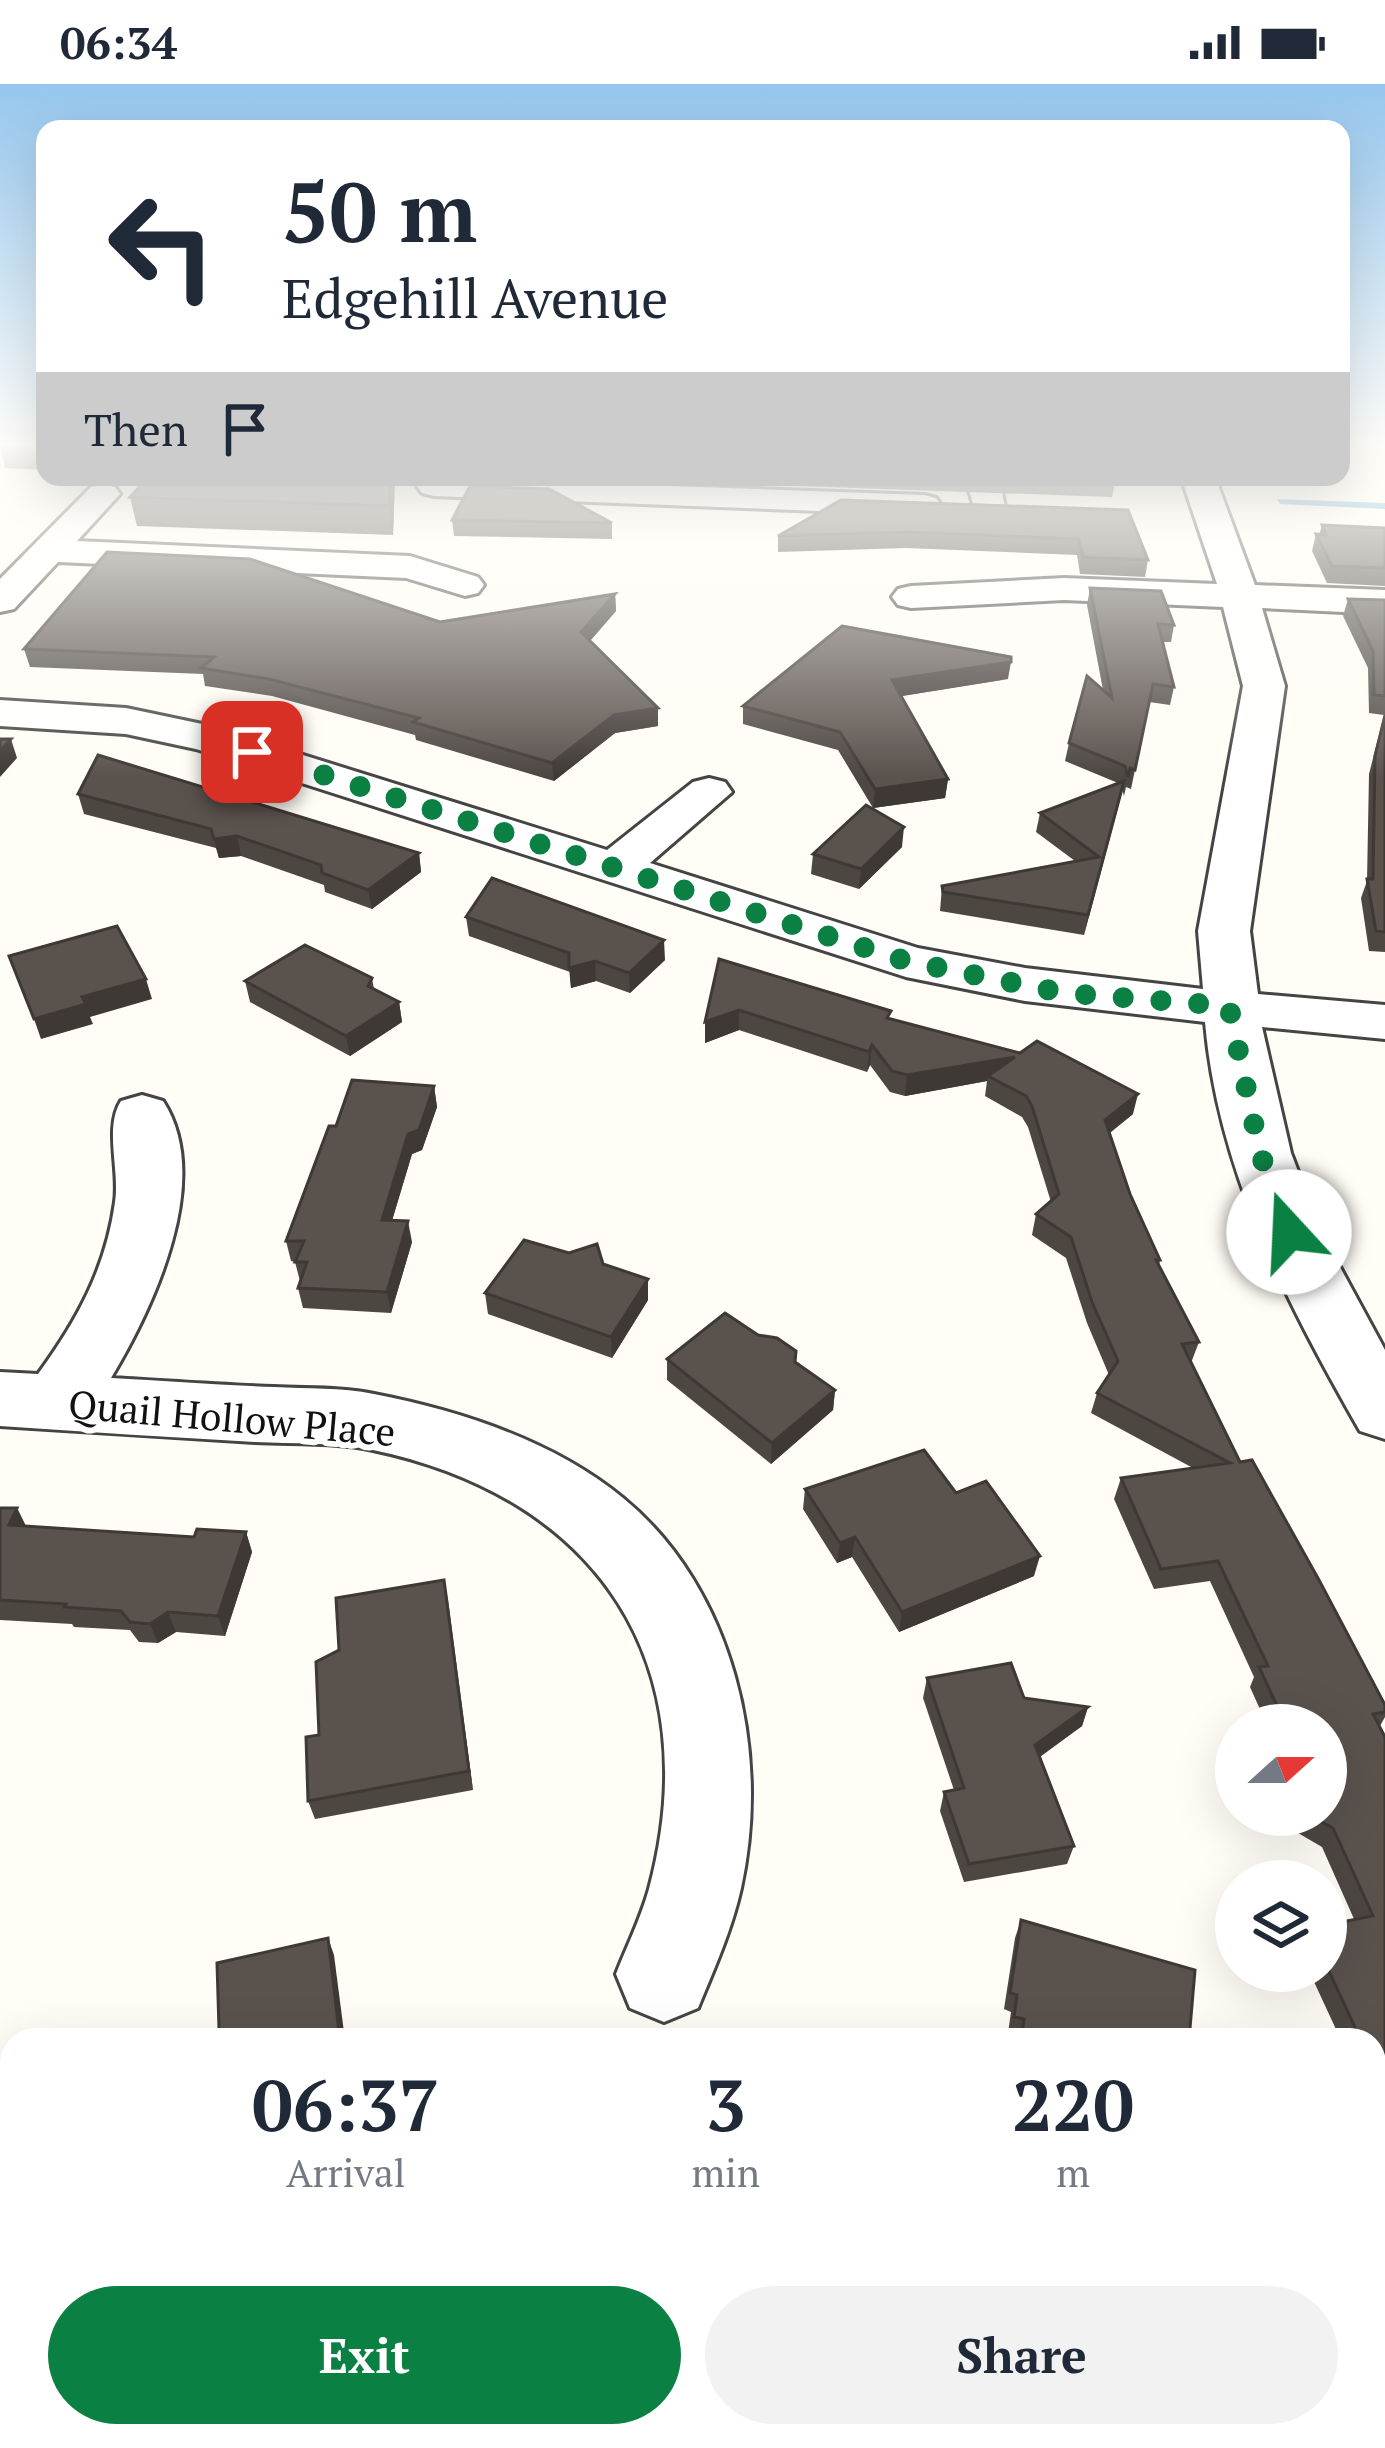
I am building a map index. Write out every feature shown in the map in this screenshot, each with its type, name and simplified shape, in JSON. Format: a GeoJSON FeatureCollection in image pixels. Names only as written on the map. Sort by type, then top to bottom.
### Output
{"type":"FeatureCollection","features":[{"type":"Feature","properties":{"kind":"street"},"geometry":{"type":"LineString","coordinates":[[0,601],[43,556]]}},
{"type":"Feature","properties":{"kind":"street"},"geometry":{"type":"LineString","coordinates":[[161,556],[410,568],[465,584]]}},
{"type":"Feature","properties":{"kind":"street"},"geometry":{"type":"LineString","coordinates":[[1226,556],[1264,686],[1224,931],[1229,1006],[1260,1153],[1289,1232],[1385,1412]]}},
{"type":"Feature","properties":{"kind":"street"},"geometry":{"type":"LineString","coordinates":[[911,597],[1046,589],[1385,602]]}},
{"type":"Feature","properties":{"kind":"street"},"geometry":{"type":"LineString","coordinates":[[0,713],[85,717],[185,732],[906,961],[992,982],[1064,993],[1385,1022]]}},
{"type":"Feature","properties":{"kind":"street"},"geometry":{"type":"LineString","coordinates":[[615,867],[709,792]]}},
{"type":"Feature","properties":{"kind":"street"},"geometry":{"type":"LineString","coordinates":[[28,1401],[96,1347],[130,1281],[148,1220],[152,1164],[142,1114]]}},
{"type":"Feature","properties":{"kind":"street","name":"Quail Hollow Place"},"geometry":{"type":"LineString","coordinates":[[28,1401],[370,1421],[446,1439],[516,1468],[565,1498],[638,1560],[658,1585],[689,1651],[704,1712],[709,1794],[697,1882],[664,1974]]}},
{"type":"Feature","properties":{"kind":"building"},"geometry":{"type":"Polygon","coordinates":[[[103,556],[250,559],[440,622],[615,594],[581,632],[658,708],[614,715],[552,763],[413,722],[419,718],[269,679],[201,668],[214,657],[24,649],[103,556]]]}},
{"type":"Feature","properties":{"kind":"building"},"geometry":{"type":"Polygon","coordinates":[[[1147,556],[1148,560],[1083,557],[1147,556]]]}},
{"type":"Feature","properties":{"kind":"building"},"geometry":{"type":"Polygon","coordinates":[[[1327,556],[1385,556],[1385,568],[1332,566],[1327,556]]]}},
{"type":"Feature","properties":{"kind":"building"},"geometry":{"type":"Polygon","coordinates":[[[1090,588],[1161,591],[1174,625],[1158,624],[1174,687],[1153,684],[1135,770],[1130,768],[1128,777],[1125,766],[1069,743],[1087,676],[1112,698],[1090,588]]]}},
{"type":"Feature","properties":{"kind":"building"},"geometry":{"type":"Polygon","coordinates":[[[1348,599],[1385,600],[1385,696],[1374,695],[1373,651],[1348,599]]]}},
{"type":"Feature","properties":{"kind":"building"},"geometry":{"type":"Polygon","coordinates":[[[842,626],[1011,657],[1011,662],[892,680],[948,779],[875,789],[840,732],[743,706],[842,626]]]}},
{"type":"Feature","properties":{"kind":"building"},"geometry":{"type":"Polygon","coordinates":[[[1385,715],[1385,932],[1376,931],[1367,879],[1373,879],[1375,756],[1385,715]]]}},
{"type":"Feature","properties":{"kind":"building"},"geometry":{"type":"Polygon","coordinates":[[[98,755],[419,853],[368,890],[322,873],[321,865],[237,836],[214,839],[211,829],[78,794],[98,755]]]}},
{"type":"Feature","properties":{"kind":"building"},"geometry":{"type":"Polygon","coordinates":[[[1124,781],[1088,915],[943,892],[942,886],[1099,857],[1040,813],[1124,781]]]}},
{"type":"Feature","properties":{"kind":"building"},"geometry":{"type":"Polygon","coordinates":[[[866,805],[904,827],[861,869],[813,854],[866,805]]]}},
{"type":"Feature","properties":{"kind":"building"},"geometry":{"type":"Polygon","coordinates":[[[492,878],[664,940],[629,973],[595,961],[569,968],[569,953],[466,917],[492,878]]]}},
{"type":"Feature","properties":{"kind":"building"},"geometry":{"type":"Polygon","coordinates":[[[117,926],[146,979],[82,997],[86,1004],[34,1019],[9,956],[117,926]]]}},
{"type":"Feature","properties":{"kind":"building"},"geometry":{"type":"Polygon","coordinates":[[[305,945],[372,978],[368,986],[399,1002],[346,1036],[245,981],[305,945]]]}},
{"type":"Feature","properties":{"kind":"building"},"geometry":{"type":"Polygon","coordinates":[[[719,959],[891,1011],[887,1018],[1020,1053],[1037,1041],[1138,1094],[1105,1120],[1130,1194],[1160,1260],[1156,1260],[1199,1342],[1182,1344],[1240,1462],[1252,1460],[1385,1705],[1385,1712],[1373,1714],[1385,1737],[1385,2028],[1355,2028],[1339,1992],[1347,1992],[1347,1921],[1373,1916],[1337,1836],[1347,1836],[1347,1704],[1276,1704],[1259,1667],[1268,1666],[1218,1561],[1161,1569],[1121,1478],[1230,1463],[1097,1393],[1118,1361],[1071,1237],[1036,1214],[1059,1194],[1032,1106],[1026,1096],[988,1076],[1015,1057],[907,1075],[892,1071],[872,1045],[869,1052],[739,1010],[705,1022],[719,959]]]}},
{"type":"Feature","properties":{"kind":"building"},"geometry":{"type":"Polygon","coordinates":[[[352,1080],[434,1086],[419,1130],[408,1134],[382,1220],[408,1221],[387,1292],[298,1288],[307,1262],[295,1262],[304,1241],[286,1241],[329,1126],[336,1126],[352,1080]]]}},
{"type":"Feature","properties":{"kind":"building"},"geometry":{"type":"Polygon","coordinates":[[[524,1240],[569,1253],[597,1244],[603,1264],[648,1279],[611,1337],[485,1293],[524,1240]]]}},
{"type":"Feature","properties":{"kind":"building"},"geometry":{"type":"Polygon","coordinates":[[[725,1313],[758,1335],[777,1338],[796,1351],[795,1362],[835,1390],[772,1443],[667,1359],[725,1313]]]}},
{"type":"Feature","properties":{"kind":"building"},"geometry":{"type":"Polygon","coordinates":[[[924,1450],[956,1493],[986,1481],[1040,1556],[902,1612],[855,1537],[840,1543],[805,1489],[924,1450]]]}},
{"type":"Feature","properties":{"kind":"building"},"geometry":{"type":"Polygon","coordinates":[[[0,1508],[17,1508],[9,1525],[194,1537],[197,1529],[246,1532],[218,1616],[168,1612],[150,1624],[130,1622],[121,1611],[0,1600],[0,1508]]]}},
{"type":"Feature","properties":{"kind":"building"},"geometry":{"type":"Polygon","coordinates":[[[444,1580],[469,1771],[308,1801],[306,1737],[319,1735],[316,1662],[339,1650],[336,1598],[444,1580]]]}},
{"type":"Feature","properties":{"kind":"building"},"geometry":{"type":"Polygon","coordinates":[[[1011,1663],[1024,1698],[1088,1707],[1035,1745],[1074,1846],[969,1864],[944,1792],[964,1788],[927,1678],[1011,1663]]]}},
{"type":"Feature","properties":{"kind":"building"},"geometry":{"type":"Polygon","coordinates":[[[1021,1920],[1195,1970],[1190,2028],[1023,2028],[1024,2019],[1014,2017],[1017,1995],[1010,1993],[1021,1920]]]}},
{"type":"Feature","properties":{"kind":"building"},"geometry":{"type":"Polygon","coordinates":[[[328,1938],[339,2028],[219,2028],[217,1963],[328,1938]]]}},
{"type":"Feature","properties":{"kind":"route"},"geometry":{"type":"LineString","coordinates":[[252,752],[906,961],[1064,993],[1229,1006],[1260,1153],[1289,1232]]}}]}
